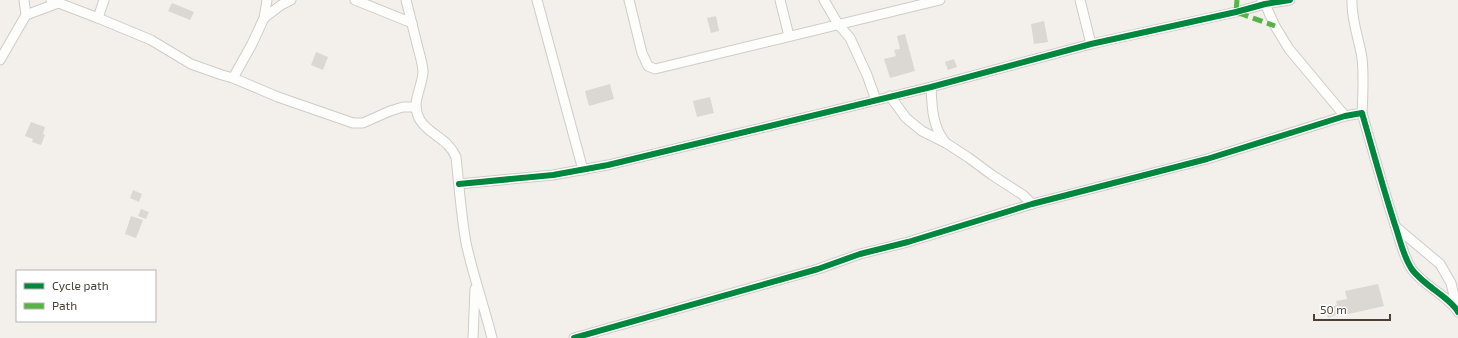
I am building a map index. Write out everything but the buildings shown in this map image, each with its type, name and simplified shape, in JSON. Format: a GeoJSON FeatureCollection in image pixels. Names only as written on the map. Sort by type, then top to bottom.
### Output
{"type":"FeatureCollection","features":[{"type":"Feature","properties":{"kind":"street"},"geometry":{"type":"LineString","coordinates":[[24,0],[26,15]]}},
{"type":"Feature","properties":{"kind":"street"},"geometry":{"type":"LineString","coordinates":[[98,18],[104,0]]}},
{"type":"Feature","properties":{"kind":"street"},"geometry":{"type":"LineString","coordinates":[[233,78],[252,44],[264,18],[267,0]]}},
{"type":"Feature","properties":{"kind":"street"},"geometry":{"type":"LineString","coordinates":[[264,18],[281,5],[292,0]]}},
{"type":"Feature","properties":{"kind":"street"},"geometry":{"type":"LineString","coordinates":[[355,0],[412,23]]}},
{"type":"Feature","properties":{"kind":"street"},"geometry":{"type":"LineString","coordinates":[[406,0],[423,71],[421,84],[416,96],[416,107],[420,120],[428,129],[452,148],[456,157],[464,230],[476,282],[492,338]]}},
{"type":"Feature","properties":{"kind":"street"},"geometry":{"type":"LineString","coordinates":[[537,0],[583,170]]}},
{"type":"Feature","properties":{"kind":"street"},"geometry":{"type":"LineString","coordinates":[[629,0],[642,53],[648,66],[653,69],[928,1],[940,0]]}},
{"type":"Feature","properties":{"kind":"street"},"geometry":{"type":"LineString","coordinates":[[780,0],[789,36]]}},
{"type":"Feature","properties":{"kind":"street"},"geometry":{"type":"LineString","coordinates":[[1080,0],[1091,44]]}},
{"type":"Feature","properties":{"kind":"street"},"geometry":{"type":"LineString","coordinates":[[459,184],[553,175],[608,165],[931,87],[1091,44],[1236,12],[1263,2],[1290,0]]}},
{"type":"Feature","properties":{"kind":"street"},"geometry":{"type":"LineString","coordinates":[[1352,0],[1354,19],[1362,59],[1362,113],[1404,252],[1416,276],[1457,311]]}},
{"type":"Feature","properties":{"kind":"street"},"geometry":{"type":"LineString","coordinates":[[0,60],[26,15],[55,1],[151,40],[191,64],[233,78],[278,97],[353,123],[363,123],[403,107],[416,107]]}},
{"type":"Feature","properties":{"kind":"street"},"geometry":{"type":"LineString","coordinates":[[827,2],[838,24],[850,38],[867,75],[876,100]]}},
{"type":"Feature","properties":{"kind":"street"},"geometry":{"type":"LineString","coordinates":[[1263,2],[1289,49],[1345,116]]}},
{"type":"Feature","properties":{"kind":"street"},"geometry":{"type":"LineString","coordinates":[[931,87],[933,114],[936,127],[938,133],[946,143]]}},
{"type":"Feature","properties":{"kind":"street"},"geometry":{"type":"LineString","coordinates":[[890,96],[906,118],[922,131],[946,143],[992,175],[1023,194],[1032,204]]}},
{"type":"Feature","properties":{"kind":"street"},"geometry":{"type":"LineString","coordinates":[[574,338],[810,271],[860,254],[908,242],[1032,204],[1206,159],[1345,116],[1362,113]]}},
{"type":"Feature","properties":{"kind":"street"},"geometry":{"type":"LineString","coordinates":[[1396,227],[1440,264],[1450,283],[1457,311]]}},
{"type":"Feature","properties":{"kind":"street"},"geometry":{"type":"LineString","coordinates":[[473,338],[476,282]]}},
{"type":"Feature","properties":{"kind":"marked path"},"geometry":{"type":"LineString","coordinates":[[1237,0],[1236,12],[1275,26]]}},
{"type":"Feature","properties":{"kind":"cycle path"},"geometry":{"type":"LineString","coordinates":[[459,184],[553,175],[608,165],[931,87],[1091,44],[1236,12],[1265,4],[1290,0]]}},
{"type":"Feature","properties":{"kind":"cycle path"},"geometry":{"type":"LineString","coordinates":[[574,338],[818,269],[860,254],[908,242],[1032,204],[1207,159],[1345,116],[1362,113],[1408,263],[1422,280],[1449,301],[1458,312]]}}]}
